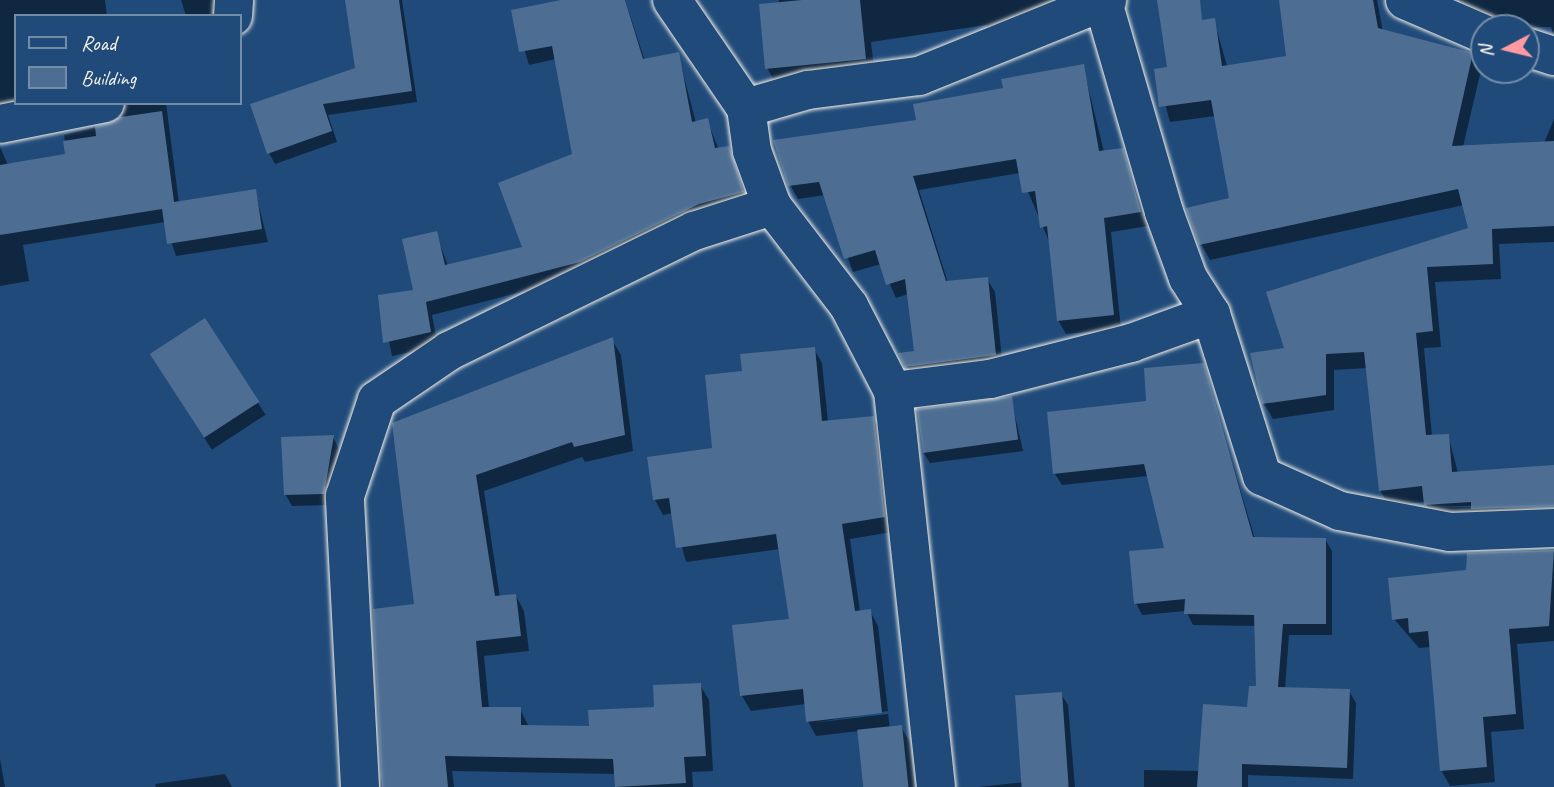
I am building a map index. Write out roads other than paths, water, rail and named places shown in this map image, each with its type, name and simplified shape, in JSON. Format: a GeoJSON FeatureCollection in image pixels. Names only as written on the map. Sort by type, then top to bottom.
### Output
{"type":"FeatureCollection","features":[{"type":"Feature","properties":{"kind":"street"},"geometry":{"type":"LineString","coordinates":[[672,0],[746,108],[752,151],[772,206],[849,306],[892,391],[936,787]]}},
{"type":"Feature","properties":{"kind":"street"},"geometry":{"type":"LineString","coordinates":[[1405,0],[1470,28]]}},
{"type":"Feature","properties":{"kind":"street"},"geometry":{"type":"LineString","coordinates":[[746,108],[808,90],[919,76],[1105,1],[1164,212],[1188,278],[1211,314],[1262,476],[1340,511],[1450,532],[1554,528]]}},
{"type":"Feature","properties":{"kind":"street"},"geometry":{"type":"LineString","coordinates":[[0,124],[95,105]]}},
{"type":"Feature","properties":{"kind":"street"},"geometry":{"type":"LineString","coordinates":[[360,787],[345,496],[377,400],[449,351],[694,231],[772,206]]}},
{"type":"Feature","properties":{"kind":"street"},"geometry":{"type":"LineString","coordinates":[[892,391],[990,379],[1131,343],[1211,314]]}}]}
